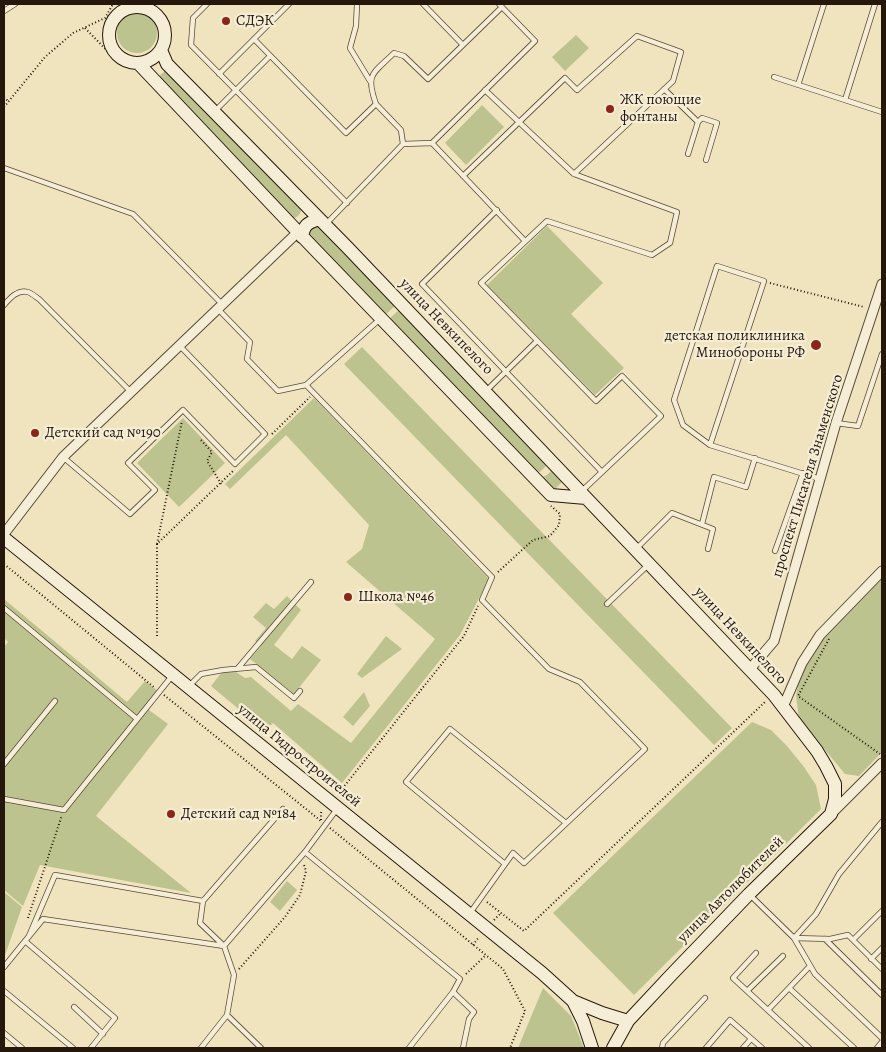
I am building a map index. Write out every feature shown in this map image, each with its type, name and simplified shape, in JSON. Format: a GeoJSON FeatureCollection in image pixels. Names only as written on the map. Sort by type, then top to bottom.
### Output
{"type":"FeatureCollection","features":[{"type":"Feature","properties":{"kind":"street"},"geometry":{"type":"LineString","coordinates":[[142,6],[154,12],[163,23],[166,36],[161,50],[151,59],[138,63],[126,60],[116,53],[110,42],[109,35],[112,23],[119,13],[142,6]]}},
{"type":"Feature","properties":{"kind":"street","name":"улица Невкипелого"},"geometry":{"type":"LineString","coordinates":[[161,50],[167,64],[308,207],[774,695],[817,751],[835,784],[835,799],[831,814]]}},
{"type":"Feature","properties":{"kind":"street"},"geometry":{"type":"LineString","coordinates":[[138,63],[151,79],[551,495],[583,495]]}},
{"type":"Feature","properties":{"kind":"street"},"geometry":{"type":"LineString","coordinates":[[297,231],[298,222],[305,216],[308,207]]}},
{"type":"Feature","properties":{"kind":"street"},"geometry":{"type":"LineString","coordinates":[[4,534],[63,457],[297,231],[304,228],[310,222],[322,222]]}},
{"type":"Feature","properties":{"kind":"street","name":"проспект Писателя Знаменского"},"geometry":{"type":"LineString","coordinates":[[750,669],[774,641],[836,423],[882,284]]}},
{"type":"Feature","properties":{"kind":"street"},"geometry":{"type":"LineString","coordinates":[[532,475],[542,474],[549,468],[549,459]]}},
{"type":"Feature","properties":{"kind":"street","name":"улица Гидростроителей"},"geometry":{"type":"LineString","coordinates":[[4,538],[470,914],[573,1001],[628,1021]]}},
{"type":"Feature","properties":{"kind":"street"},"geometry":{"type":"LineString","coordinates":[[784,707],[802,663],[820,635],[882,571]]}},
{"type":"Feature","properties":{"kind":"street","name":"улица Автолюбителей"},"geometry":{"type":"LineString","coordinates":[[613,1048],[628,1021],[672,974],[749,894],[882,763]]}},
{"type":"Feature","properties":{"kind":"street","name":"улица Гидростроителей"},"geometry":{"type":"LineString","coordinates":[[573,1001],[590,1039],[592,1048]]}},
{"type":"Feature","properties":{"kind":"lane"},"geometry":{"type":"LineString","coordinates":[[4,11],[15,4]]}},
{"type":"Feature","properties":{"kind":"lane"},"geometry":{"type":"LineString","coordinates":[[207,4],[193,18],[191,45],[347,203]]}},
{"type":"Feature","properties":{"kind":"lane"},"geometry":{"type":"LineString","coordinates":[[219,74],[289,4]]}},
{"type":"Feature","properties":{"kind":"lane"},"geometry":{"type":"LineString","coordinates":[[357,4],[356,26],[350,48],[370,82],[376,104],[401,130],[403,144]]}},
{"type":"Feature","properties":{"kind":"lane"},"geometry":{"type":"LineString","coordinates":[[423,4],[463,45]]}},
{"type":"Feature","properties":{"kind":"lane"},"geometry":{"type":"LineString","coordinates":[[798,85],[824,4]]}},
{"type":"Feature","properties":{"kind":"lane"},"geometry":{"type":"LineString","coordinates":[[844,100],[875,4]]}},
{"type":"Feature","properties":{"kind":"lane"},"geometry":{"type":"LineString","coordinates":[[322,222],[347,203],[403,144],[432,143],[535,41],[500,5],[428,79],[404,56],[394,53],[373,74],[370,82]]}},
{"type":"Feature","properties":{"kind":"lane"},"geometry":{"type":"LineString","coordinates":[[464,176],[565,78],[577,90],[637,36],[681,52],[673,81],[574,174]]}},
{"type":"Feature","properties":{"kind":"lane"},"geometry":{"type":"LineString","coordinates":[[254,39],[346,133],[376,104]]}},
{"type":"Feature","properties":{"kind":"lane"},"geometry":{"type":"LineString","coordinates":[[214,112],[270,56]]}},
{"type":"Feature","properties":{"kind":"lane"},"geometry":{"type":"LineString","coordinates":[[774,78],[882,112]]}},
{"type":"Feature","properties":{"kind":"lane"},"geometry":{"type":"LineString","coordinates":[[485,90],[574,174],[678,212],[670,243],[652,255],[547,221],[481,284],[596,401],[622,376],[661,416],[602,472],[583,495]]}},
{"type":"Feature","properties":{"kind":"lane"},"geometry":{"type":"LineString","coordinates":[[664,90],[698,122]]}},
{"type":"Feature","properties":{"kind":"lane"},"geometry":{"type":"LineString","coordinates":[[688,154],[698,122],[702,118],[717,123],[706,160]]}},
{"type":"Feature","properties":{"kind":"lane"},"geometry":{"type":"LineString","coordinates":[[432,143],[525,241]]}},
{"type":"Feature","properties":{"kind":"lane"},"geometry":{"type":"LineString","coordinates":[[4,168],[133,214],[250,342],[247,359],[278,391],[306,385],[381,318]]}},
{"type":"Feature","properties":{"kind":"lane"},"geometry":{"type":"LineString","coordinates":[[497,210],[422,284],[602,472]]}},
{"type":"Feature","properties":{"kind":"lane"},"geometry":{"type":"LineString","coordinates":[[710,445],[764,281],[717,266],[674,400],[683,425],[710,445],[820,479]]}},
{"type":"Feature","properties":{"kind":"lane"},"geometry":{"type":"LineString","coordinates":[[4,305],[9,298],[18,292],[28,292],[39,299],[131,392]]}},
{"type":"Feature","properties":{"kind":"lane"},"geometry":{"type":"LineString","coordinates":[[485,392],[537,341]]}},
{"type":"Feature","properties":{"kind":"lane"},"geometry":{"type":"LineString","coordinates":[[63,457],[130,514],[155,490],[128,463],[183,410],[235,464],[265,434],[179,345]]}},
{"type":"Feature","properties":{"kind":"lane"},"geometry":{"type":"LineString","coordinates":[[836,423],[858,426],[882,354]]}},
{"type":"Feature","properties":{"kind":"lane"},"geometry":{"type":"LineString","coordinates":[[306,385],[492,578],[482,600],[549,669],[580,682],[645,749],[524,862],[513,853],[470,914]]}},
{"type":"Feature","properties":{"kind":"lane"},"geometry":{"type":"LineString","coordinates":[[702,524],[714,477],[746,487],[755,458]]}},
{"type":"Feature","properties":{"kind":"lane"},"geometry":{"type":"LineString","coordinates":[[776,551],[803,473]]}},
{"type":"Feature","properties":{"kind":"lane"},"geometry":{"type":"LineString","coordinates":[[635,550],[672,513],[714,528],[708,549]]}},
{"type":"Feature","properties":{"kind":"lane"},"geometry":{"type":"LineString","coordinates":[[607,604],[649,564]]}},
{"type":"Feature","properties":{"kind":"lane"},"geometry":{"type":"LineString","coordinates":[[238,668],[311,582]]}},
{"type":"Feature","properties":{"kind":"lane"},"geometry":{"type":"LineString","coordinates":[[4,608],[137,719]]}},
{"type":"Feature","properties":{"kind":"lane"},"geometry":{"type":"LineString","coordinates":[[188,687],[202,674],[256,667],[294,698],[300,691]]}},
{"type":"Feature","properties":{"kind":"lane"},"geometry":{"type":"LineString","coordinates":[[4,799],[64,810],[173,675]]}},
{"type":"Feature","properties":{"kind":"lane"},"geometry":{"type":"LineString","coordinates":[[4,764],[55,701]]}},
{"type":"Feature","properties":{"kind":"lane"},"geometry":{"type":"LineString","coordinates":[[505,864],[406,782],[450,729],[566,823]]}},
{"type":"Feature","properties":{"kind":"lane"},"geometry":{"type":"LineString","coordinates":[[224,946],[305,852],[325,824],[334,805]]}},
{"type":"Feature","properties":{"kind":"lane"},"geometry":{"type":"LineString","coordinates":[[201,1048],[227,1015],[234,975],[224,946],[200,923],[203,901],[283,809]]}},
{"type":"Feature","properties":{"kind":"lane"},"geometry":{"type":"LineString","coordinates":[[794,938],[816,914],[839,874],[882,822]]}},
{"type":"Feature","properties":{"kind":"lane"},"geometry":{"type":"LineString","coordinates":[[305,852],[460,979],[453,992],[409,1048]]}},
{"type":"Feature","properties":{"kind":"lane"},"geometry":{"type":"LineString","coordinates":[[29,936],[55,875],[203,901]]}},
{"type":"Feature","properties":{"kind":"lane"},"geometry":{"type":"LineString","coordinates":[[749,894],[794,938],[815,974],[882,1038]]}},
{"type":"Feature","properties":{"kind":"lane"},"geometry":{"type":"LineString","coordinates":[[853,940],[882,911]]}},
{"type":"Feature","properties":{"kind":"lane"},"geometry":{"type":"LineString","coordinates":[[4,967],[43,919],[224,946]]}},
{"type":"Feature","properties":{"kind":"lane"},"geometry":{"type":"LineString","coordinates":[[794,938],[825,939],[848,935],[882,969]]}},
{"type":"Feature","properties":{"kind":"lane"},"geometry":{"type":"LineString","coordinates":[[825,939],[882,995]]}},
{"type":"Feature","properties":{"kind":"lane"},"geometry":{"type":"LineString","coordinates":[[25,942],[115,1018],[91,1048]]}},
{"type":"Feature","properties":{"kind":"lane"},"geometry":{"type":"LineString","coordinates":[[871,959],[882,948]]}},
{"type":"Feature","properties":{"kind":"lane"},"geometry":{"type":"LineString","coordinates":[[756,953],[733,978],[809,1048]]}},
{"type":"Feature","properties":{"kind":"lane"},"geometry":{"type":"LineString","coordinates":[[747,991],[783,956]]}},
{"type":"Feature","properties":{"kind":"lane"},"geometry":{"type":"LineString","coordinates":[[768,1010],[810,966]]}},
{"type":"Feature","properties":{"kind":"lane"},"geometry":{"type":"LineString","coordinates":[[789,988],[854,1048]]}},
{"type":"Feature","properties":{"kind":"lane"},"geometry":{"type":"LineString","coordinates":[[4,991],[73,1048]]}},
{"type":"Feature","properties":{"kind":"lane"},"geometry":{"type":"LineString","coordinates":[[453,992],[474,1012],[469,1019],[463,1048]]}},
{"type":"Feature","properties":{"kind":"lane"},"geometry":{"type":"LineString","coordinates":[[662,1048],[663,1043],[705,998]]}},
{"type":"Feature","properties":{"kind":"lane"},"geometry":{"type":"LineString","coordinates":[[74,1008],[103,1034]]}},
{"type":"Feature","properties":{"kind":"lane"},"geometry":{"type":"LineString","coordinates":[[227,1015],[261,1048]]}},
{"type":"Feature","properties":{"kind":"lane"},"geometry":{"type":"LineString","coordinates":[[706,1048],[730,1020],[762,1048]]}},
{"type":"Feature","properties":{"kind":"lane"},"geometry":{"type":"LineString","coordinates":[[4,1033],[22,1048]]}},
{"type":"Feature","properties":{"kind":"lane"},"geometry":{"type":"LineString","coordinates":[[743,1048],[751,1039]]}},
{"type":"Feature","properties":{"kind":"lane"},"geometry":{"type":"LineString","coordinates":[[877,1048],[882,1042]]}},
{"type":"Feature","properties":{"kind":"path"},"geometry":{"type":"LineString","coordinates":[[4,107],[45,57],[74,33],[105,18],[113,4]]}},
{"type":"Feature","properties":{"kind":"path"},"geometry":{"type":"LineString","coordinates":[[4,97],[9,102]]}},
{"type":"Feature","properties":{"kind":"path"},"geometry":{"type":"LineString","coordinates":[[764,281],[874,309]]}},
{"type":"Feature","properties":{"kind":"path"},"geometry":{"type":"LineString","coordinates":[[271,435],[314,393]]}},
{"type":"Feature","properties":{"kind":"path"},"geometry":{"type":"LineString","coordinates":[[158,636],[157,544],[182,420]]}},
{"type":"Feature","properties":{"kind":"path"},"geometry":{"type":"LineString","coordinates":[[200,439],[212,452],[207,461],[221,484]]}},
{"type":"Feature","properties":{"kind":"path"},"geometry":{"type":"LineString","coordinates":[[157,544],[235,469]]}},
{"type":"Feature","properties":{"kind":"path"},"geometry":{"type":"LineString","coordinates":[[492,578],[533,540],[550,536],[559,525],[560,514],[550,504]]}},
{"type":"Feature","properties":{"kind":"path"},"geometry":{"type":"LineString","coordinates":[[4,564],[503,970],[525,1011],[510,1048]]}},
{"type":"Feature","properties":{"kind":"path"},"geometry":{"type":"LineString","coordinates":[[334,805],[464,636],[482,600]]}},
{"type":"Feature","properties":{"kind":"path"},"geometry":{"type":"LineString","coordinates":[[831,634],[798,696],[882,756]]}},
{"type":"Feature","properties":{"kind":"path"},"geometry":{"type":"LineString","coordinates":[[482,898],[524,931],[768,700]]}},
{"type":"Feature","properties":{"kind":"path"},"geometry":{"type":"LineString","coordinates":[[27,922],[64,810]]}},
{"type":"Feature","properties":{"kind":"path"},"geometry":{"type":"LineString","coordinates":[[234,975],[285,917],[300,895],[306,871],[304,864],[299,858]]}},
{"type":"Feature","properties":{"kind":"path"},"geometry":{"type":"LineString","coordinates":[[489,925],[500,913]]}},
{"type":"Feature","properties":{"kind":"path"},"geometry":{"type":"LineString","coordinates":[[473,945],[482,933]]}},
{"type":"Feature","properties":{"kind":"path"},"geometry":{"type":"LineString","coordinates":[[460,979],[486,955]]}},
{"type":"Feature","properties":{"kind":"green space"},"geometry":{"type":"Polygon","coordinates":[[[141,13],[148,16],[154,22],[157,33],[156,41],[148,50],[141,53],[133,53],[126,50],[118,41],[117,29],[120,22],[129,14],[141,13]]]}},
{"type":"Feature","properties":{"kind":"green space"},"geometry":{"type":"Polygon","coordinates":[[[576,35],[589,48],[565,71],[552,57],[576,35]]]}},
{"type":"Feature","properties":{"kind":"green space"},"geometry":{"type":"Polygon","coordinates":[[[166,70],[301,210],[296,218],[292,219],[157,78],[166,70]]]}},
{"type":"Feature","properties":{"kind":"green space"},"geometry":{"type":"Polygon","coordinates":[[[482,105],[504,127],[466,165],[445,143],[482,105]]]}},
{"type":"Feature","properties":{"kind":"green space"},"geometry":{"type":"Polygon","coordinates":[[[316,225],[395,306],[385,315],[306,233],[316,225]]]}},
{"type":"Feature","properties":{"kind":"green space"},"geometry":{"type":"Polygon","coordinates":[[[547,226],[603,283],[571,314],[624,368],[595,395],[487,285],[547,226]]]}},
{"type":"Feature","properties":{"kind":"green space"},"geometry":{"type":"Polygon","coordinates":[[[399,310],[546,462],[546,466],[540,472],[389,319],[399,310]]]}},
{"type":"Feature","properties":{"kind":"green space"},"geometry":{"type":"Polygon","coordinates":[[[362,347],[732,728],[714,745],[344,364],[362,347]]]}},
{"type":"Feature","properties":{"kind":"green space"},"geometry":{"type":"Polygon","coordinates":[[[314,398],[489,579],[460,635],[342,783],[273,723],[265,731],[211,686],[222,672],[233,670],[245,678],[251,677],[291,711],[298,704],[351,743],[435,639],[346,562],[362,549],[369,525],[286,435],[230,489],[225,484],[314,398]]]}},
{"type":"Feature","properties":{"kind":"green space"},"geometry":{"type":"Polygon","coordinates":[[[183,418],[225,463],[179,507],[137,463],[183,418]]]}},
{"type":"Feature","properties":{"kind":"green space"},"geometry":{"type":"Polygon","coordinates":[[[552,468],[564,480],[554,490],[542,477],[546,476],[552,468]]]}},
{"type":"Feature","properties":{"kind":"green space"},"geometry":{"type":"Polygon","coordinates":[[[882,573],[882,752],[859,776],[845,774],[799,719],[796,696],[802,663],[831,623],[882,573]]]}},
{"type":"Feature","properties":{"kind":"green space"},"geometry":{"type":"Polygon","coordinates":[[[287,596],[301,610],[274,645],[292,659],[302,646],[321,660],[294,694],[250,659],[261,646],[255,641],[266,628],[253,617],[266,603],[274,609],[287,596]]]}},
{"type":"Feature","properties":{"kind":"green space"},"geometry":{"type":"Polygon","coordinates":[[[4,599],[127,702],[145,681],[158,691],[145,707],[168,724],[96,816],[191,893],[40,865],[23,906],[4,890],[4,647],[8,642],[4,638],[4,599]]]}},
{"type":"Feature","properties":{"kind":"green space"},"geometry":{"type":"Polygon","coordinates":[[[386,636],[402,649],[362,678],[357,674],[386,636]]]}},
{"type":"Feature","properties":{"kind":"green space"},"geometry":{"type":"Polygon","coordinates":[[[364,692],[370,706],[353,726],[343,717],[364,692]]]}},
{"type":"Feature","properties":{"kind":"green space"},"geometry":{"type":"Polygon","coordinates":[[[752,722],[771,730],[804,767],[816,785],[821,809],[634,995],[553,913],[752,722]]]}},
{"type":"Feature","properties":{"kind":"green space"},"geometry":{"type":"Polygon","coordinates":[[[287,881],[297,890],[280,911],[270,902],[287,881]]]}},
{"type":"Feature","properties":{"kind":"green space"},"geometry":{"type":"Polygon","coordinates":[[[4,892],[22,907],[4,958],[4,892]]]}},
{"type":"Feature","properties":{"kind":"green space"},"geometry":{"type":"Polygon","coordinates":[[[543,988],[571,1016],[584,1048],[518,1048],[543,988]]]}},
{"type":"Feature","properties":{"kind":"place","name":"СДЭК"},"geometry":{"type":"Point","coordinates":[226,21]}},
{"type":"Feature","properties":{"kind":"place","name":"ЖК поющие фонтаны"},"geometry":{"type":"Point","coordinates":[610,109]}},
{"type":"Feature","properties":{"kind":"place","name":"детская поликлиника Минобороны РФ"},"geometry":{"type":"Point","coordinates":[816,345]}},
{"type":"Feature","properties":{"kind":"place","name":"Детский сад №190"},"geometry":{"type":"Point","coordinates":[35,433]}},
{"type":"Feature","properties":{"kind":"place","name":"Школа №46"},"geometry":{"type":"Point","coordinates":[348,597]}},
{"type":"Feature","properties":{"kind":"place","name":"Детский сад №184"},"geometry":{"type":"Point","coordinates":[171,814]}}]}
